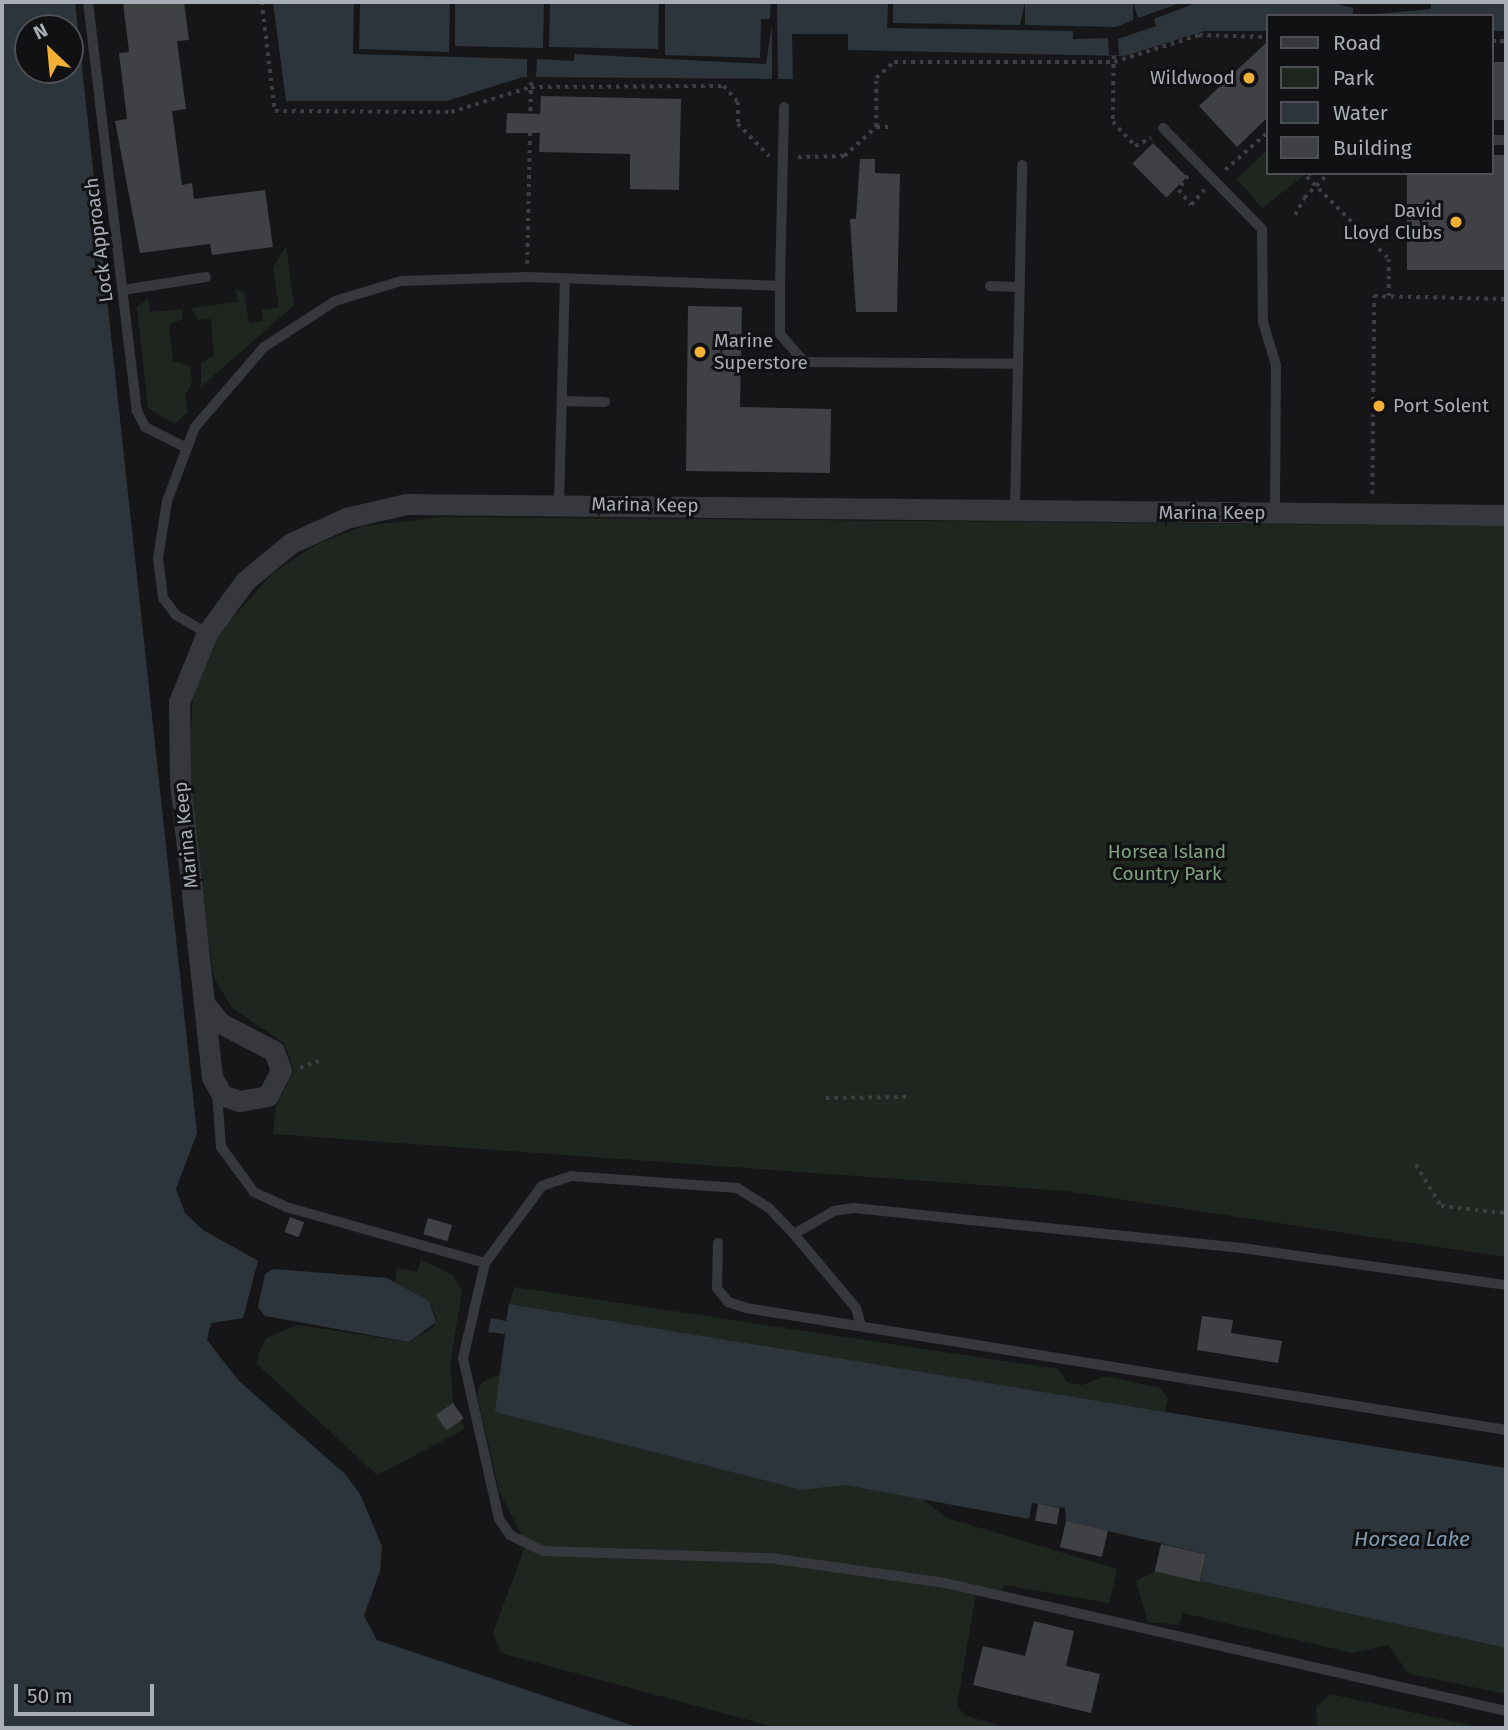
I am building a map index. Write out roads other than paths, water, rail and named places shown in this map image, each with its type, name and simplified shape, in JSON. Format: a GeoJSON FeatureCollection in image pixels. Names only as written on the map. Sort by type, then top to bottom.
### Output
{"type":"FeatureCollection","features":[{"type":"Feature","properties":{"kind":"street","name":"Marina Keep"},"geometry":{"type":"LineString","coordinates":[[217,1088],[204,1003],[180,783],[179,702],[207,633],[245,581],[291,543],[345,518],[406,504],[1506,516]]}},
{"type":"Feature","properties":{"kind":"street"},"geometry":{"type":"LineString","coordinates":[[204,1003],[220,1023],[268,1045],[281,1070],[278,1086],[250,1102],[217,1088]]}},
{"type":"Feature","properties":{"kind":"lane","name":"Lock Approach"},"geometry":{"type":"LineString","coordinates":[[88,2],[139,417],[150,431],[186,447]]}},
{"type":"Feature","properties":{"kind":"lane"},"geometry":{"type":"LineString","coordinates":[[784,107],[780,334],[804,362],[1018,364]]}},
{"type":"Feature","properties":{"kind":"lane"},"geometry":{"type":"LineString","coordinates":[[1163,128],[1262,229],[1262,321],[1276,365],[1275,513]]}},
{"type":"Feature","properties":{"kind":"lane"},"geometry":{"type":"LineString","coordinates":[[1015,510],[1021,165]]}},
{"type":"Feature","properties":{"kind":"lane"},"geometry":{"type":"LineString","coordinates":[[123,289],[206,277]]}},
{"type":"Feature","properties":{"kind":"lane"},"geometry":{"type":"LineString","coordinates":[[207,633],[176,615],[163,598],[158,558],[167,500],[186,447],[243,366],[292,325],[335,301],[401,281],[527,277],[780,286]]}},
{"type":"Feature","properties":{"kind":"lane"},"geometry":{"type":"LineString","coordinates":[[559,504],[565,280]]}},
{"type":"Feature","properties":{"kind":"lane"},"geometry":{"type":"LineString","coordinates":[[990,286],[1020,287]]}},
{"type":"Feature","properties":{"kind":"lane"},"geometry":{"type":"LineString","coordinates":[[562,401],[605,402]]}},
{"type":"Feature","properties":{"kind":"lane"},"geometry":{"type":"LineString","coordinates":[[217,1088],[221,1147],[254,1192],[286,1208],[485,1263]]}},
{"type":"Feature","properties":{"kind":"lane"},"geometry":{"type":"LineString","coordinates":[[860,1322],[856,1308],[794,1234],[769,1208],[737,1188],[571,1176],[542,1186],[485,1263],[463,1358],[466,1386],[499,1518],[510,1535],[530,1548],[582,1555],[770,1558],[946,1583],[1506,1711]]}},
{"type":"Feature","properties":{"kind":"lane"},"geometry":{"type":"LineString","coordinates":[[794,1234],[834,1211],[853,1208],[1242,1248],[1506,1285]]}},
{"type":"Feature","properties":{"kind":"lane"},"geometry":{"type":"LineString","coordinates":[[718,1243],[716,1288],[728,1302],[1506,1430]]}},
{"type":"Feature","properties":{"kind":"water"},"geometry":{"type":"Polygon","coordinates":[[[2,2],[75,2],[76,14],[14,14],[14,84],[84,84],[197,1133],[176,1189],[185,1213],[203,1230],[258,1261],[243,1318],[211,1323],[207,1340],[239,1381],[345,1474],[360,1494],[382,1546],[380,1571],[364,1616],[377,1640],[640,1728],[2,1728],[2,2]]]}},
{"type":"Feature","properties":{"kind":"water"},"geometry":{"type":"Polygon","coordinates":[[[273,2],[1506,2],[1506,31],[1494,31],[1494,14],[1266,14],[1266,31],[1204,31],[1125,56],[848,50],[848,34],[792,34],[793,79],[523,77],[447,101],[286,101],[273,2]]]}},
{"type":"Feature","properties":{"kind":"water"},"geometry":{"type":"Polygon","coordinates":[[[273,1269],[387,1278],[429,1301],[436,1322],[409,1342],[265,1316],[258,1307],[265,1274],[273,1269]]]}},
{"type":"Feature","properties":{"kind":"water","name":"Horsea Lake"},"geometry":{"type":"Polygon","coordinates":[[[509,1304],[1506,1468],[1506,1648],[1200,1581],[1206,1554],[1066,1521],[1065,1508],[1032,1503],[1029,1519],[845,1485],[802,1490],[495,1412],[505,1334],[488,1332],[491,1318],[506,1321],[509,1304]]]}},
{"type":"Feature","properties":{"kind":"place","name":"Wildwood"},"geometry":{"type":"Point","coordinates":[1249,78]}},
{"type":"Feature","properties":{"kind":"place","name":"David Lloyd Clubs"},"geometry":{"type":"Point","coordinates":[1456,222]}},
{"type":"Feature","properties":{"kind":"place","name":"Marine Superstore"},"geometry":{"type":"Point","coordinates":[700,352]}},
{"type":"Feature","properties":{"kind":"place","name":"Port Solent"},"geometry":{"type":"Point","coordinates":[1379,406]}},
{"type":"Feature","properties":{"kind":"park label","name":"Horsea Island Country Park"},"geometry":{"type":"Point","coordinates":[1167,863]}}]}
